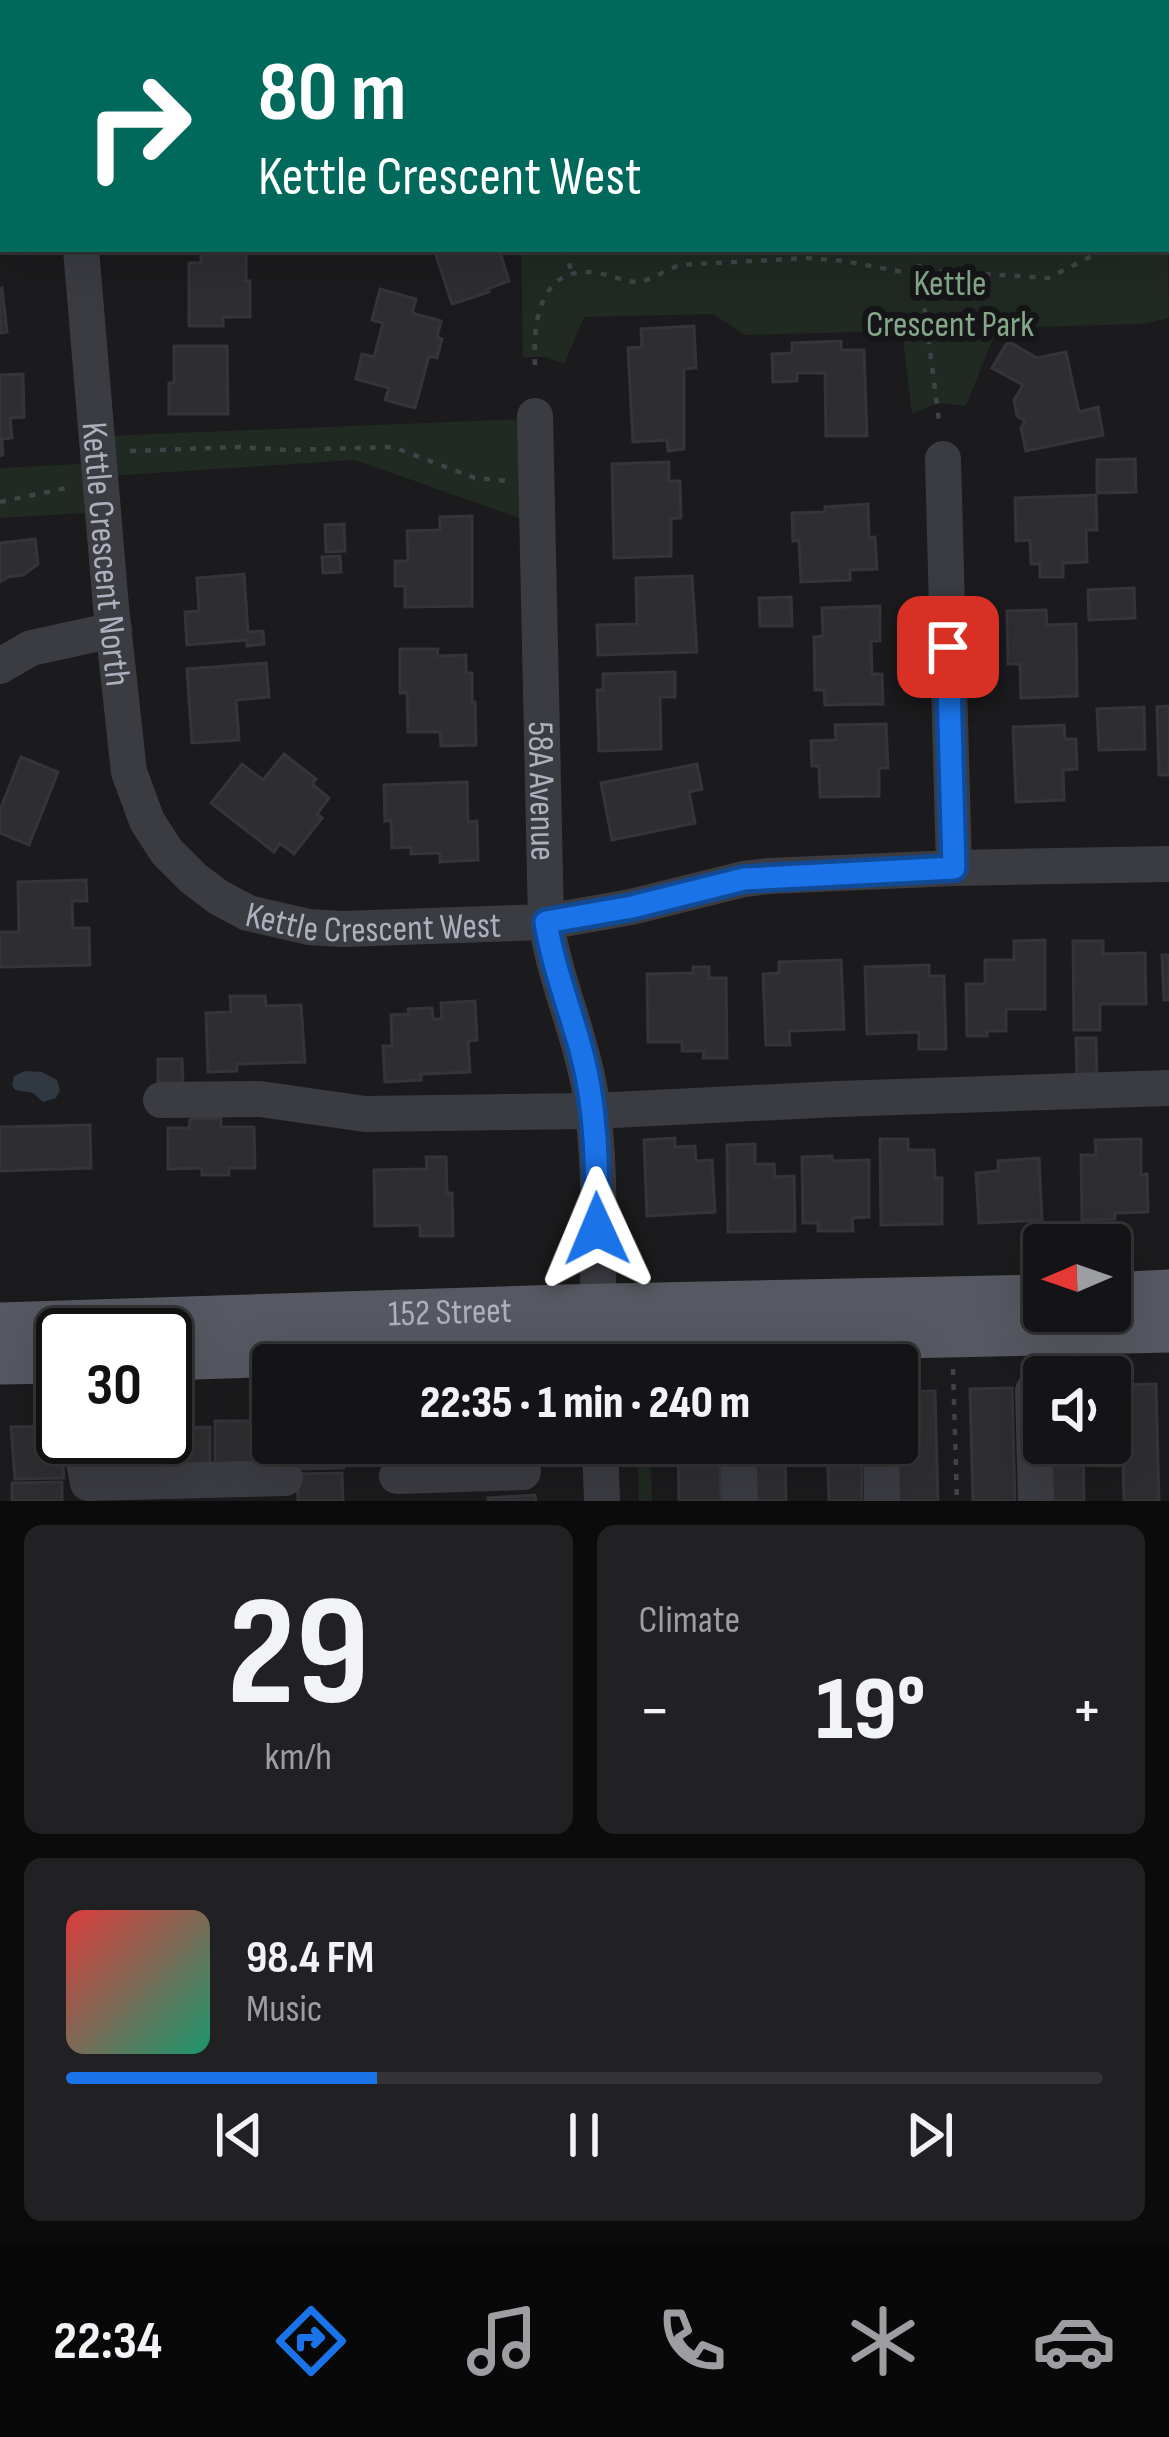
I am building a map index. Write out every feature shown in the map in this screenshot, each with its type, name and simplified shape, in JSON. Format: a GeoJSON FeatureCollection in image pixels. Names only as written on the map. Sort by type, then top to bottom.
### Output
{"type":"FeatureCollection","features":[{"type":"Feature","properties":{"kind":"main road"},"geometry":{"type":"LineString","coordinates":[[1131,1294],[1169,1292]]}},
{"type":"Feature","properties":{"kind":"main road","name":"152 Street"},"geometry":{"type":"LineString","coordinates":[[0,1324],[598,1338],[1023,1299]]}},
{"type":"Feature","properties":{"kind":"main road","name":"152 Street"},"geometry":{"type":"LineString","coordinates":[[192,1357],[598,1338],[1169,1330]]}},
{"type":"Feature","properties":{"kind":"main road"},"geometry":{"type":"LineString","coordinates":[[0,1362],[36,1369]]}},
{"type":"Feature","properties":{"kind":"street","name":"Kettle Crescent North"},"geometry":{"type":"LineString","coordinates":[[82,252],[129,772],[167,852]]}},
{"type":"Feature","properties":{"kind":"street","name":"58A Avenue"},"geometry":{"type":"LineString","coordinates":[[535,416],[546,922],[593,1111],[598,1338]]}},
{"type":"Feature","properties":{"kind":"street"},"geometry":{"type":"LineString","coordinates":[[943,459],[954,868]]}},
{"type":"Feature","properties":{"kind":"street"},"geometry":{"type":"LineString","coordinates":[[0,667],[31,649],[114,630]]}},
{"type":"Feature","properties":{"kind":"street","name":"Kettle Crescent West"},"geometry":{"type":"LineString","coordinates":[[167,852],[218,897],[248,913],[309,927],[343,928],[546,922],[744,879],[1169,864]]}},
{"type":"Feature","properties":{"kind":"street"},"geometry":{"type":"LineString","coordinates":[[161,1100],[260,1099],[364,1114],[593,1111],[1169,1088]]}},
{"type":"Feature","properties":{"kind":"street"},"geometry":{"type":"LineString","coordinates":[[601,1464],[602,1501]]}},
{"type":"Feature","properties":{"kind":"street"},"geometry":{"type":"LineString","coordinates":[[739,1464],[740,1501]]}},
{"type":"Feature","properties":{"kind":"street"},"geometry":{"type":"LineString","coordinates":[[881,1464],[882,1501]]}},
{"type":"Feature","properties":{"kind":"street"},"geometry":{"type":"LineString","coordinates":[[1035,1464],[1036,1501]]}},
{"type":"Feature","properties":{"kind":"street"},"geometry":{"type":"LineString","coordinates":[[397,1476],[470,1488],[524,1472]]}},
{"type":"Feature","properties":{"kind":"street"},"geometry":{"type":"LineString","coordinates":[[88,1492],[285,1474]]}},
{"type":"Feature","properties":{"kind":"path"},"geometry":{"type":"LineString","coordinates":[[565,252],[573,274]]}},
{"type":"Feature","properties":{"kind":"path"},"geometry":{"type":"LineString","coordinates":[[917,252],[939,421]]}},
{"type":"Feature","properties":{"kind":"path"},"geometry":{"type":"LineString","coordinates":[[535,365],[539,305],[557,280],[573,274],[589,272],[636,282],[680,265],[807,258],[903,272],[1048,278],[1100,252]]}},
{"type":"Feature","properties":{"kind":"path"},"geometry":{"type":"LineString","coordinates":[[123,452],[393,447],[475,478],[518,480]]}},
{"type":"Feature","properties":{"kind":"path"},"geometry":{"type":"LineString","coordinates":[[0,502],[80,486]]}},
{"type":"Feature","properties":{"kind":"path"},"geometry":{"type":"LineString","coordinates":[[952,1364],[957,1501]]}},
{"type":"Feature","properties":{"kind":"green space","name":"Kettle Crescent Park"},"geometry":{"type":"Polygon","coordinates":[[[521,252],[1168,252],[1169,318],[1142,324],[997,328],[966,406],[938,403],[912,414],[902,331],[745,335],[713,314],[584,317],[564,364],[546,357],[523,357],[521,252]]]}},
{"type":"Feature","properties":{"kind":"green space"},"geometry":{"type":"Polygon","coordinates":[[[522,419],[522,519],[355,460],[107,476],[104,436],[522,419]]]}},
{"type":"Feature","properties":{"kind":"green space"},"geometry":{"type":"Polygon","coordinates":[[[81,464],[85,513],[0,518],[0,468],[81,464]]]}},
{"type":"Feature","properties":{"kind":"green space"},"geometry":{"type":"Polygon","coordinates":[[[638,1464],[651,1464],[652,1501],[639,1501],[638,1464]]]}},
{"type":"Feature","properties":{"kind":"shaded area"},"geometry":{"type":"Polygon","coordinates":[[[42,1072],[57,1080],[56,1098],[43,1102],[33,1093],[15,1090],[14,1076],[42,1072]]]}},
{"type":"Feature","properties":{"kind":"building"},"geometry":{"type":"Polygon","coordinates":[[[435,252],[500,252],[509,281],[452,304],[435,252]]]}},
{"type":"Feature","properties":{"kind":"building"},"geometry":{"type":"Polygon","coordinates":[[[201,253],[246,253],[250,317],[223,317],[223,326],[189,326],[189,263],[201,263],[201,253]]]}},
{"type":"Feature","properties":{"kind":"building"},"geometry":{"type":"Polygon","coordinates":[[[0,289],[7,332],[0,333],[0,289]]]}},
{"type":"Feature","properties":{"kind":"building"},"geometry":{"type":"Polygon","coordinates":[[[380,289],[416,299],[412,313],[441,321],[437,358],[429,356],[415,408],[385,400],[389,388],[356,379],[362,354],[374,357],[383,323],[372,320],[380,289]]]}},
{"type":"Feature","properties":{"kind":"building"},"geometry":{"type":"Polygon","coordinates":[[[694,326],[696,368],[684,369],[684,449],[668,451],[667,440],[633,442],[628,348],[642,347],[641,329],[694,326]]]}},
{"type":"Feature","properties":{"kind":"building"},"geometry":{"type":"Polygon","coordinates":[[[841,341],[841,350],[864,350],[867,436],[826,436],[825,373],[797,373],[797,381],[773,382],[772,354],[792,353],[792,343],[841,341]]]}},
{"type":"Feature","properties":{"kind":"building"},"geometry":{"type":"Polygon","coordinates":[[[1008,341],[1037,358],[1066,352],[1079,412],[1098,407],[1103,435],[1026,451],[1021,428],[1025,421],[1017,416],[1014,400],[1023,385],[992,368],[1008,341]]]}},
{"type":"Feature","properties":{"kind":"building"},"geometry":{"type":"Polygon","coordinates":[[[174,346],[227,346],[228,414],[169,414],[174,346]]]}},
{"type":"Feature","properties":{"kind":"building"},"geometry":{"type":"Polygon","coordinates":[[[23,374],[24,417],[10,418],[12,438],[2,439],[0,456],[0,375],[23,374]]]}},
{"type":"Feature","properties":{"kind":"building"},"geometry":{"type":"Polygon","coordinates":[[[1135,459],[1136,492],[1097,493],[1097,460],[1135,459]]]}},
{"type":"Feature","properties":{"kind":"building"},"geometry":{"type":"Polygon","coordinates":[[[669,462],[669,481],[680,481],[681,518],[671,519],[671,556],[614,558],[612,464],[669,462]]]}},
{"type":"Feature","properties":{"kind":"building"},"geometry":{"type":"Polygon","coordinates":[[[1096,495],[1097,530],[1086,530],[1087,562],[1063,563],[1063,577],[1040,577],[1040,564],[1031,564],[1030,540],[1016,541],[1015,498],[1096,495]]]}},
{"type":"Feature","properties":{"kind":"building"},"geometry":{"type":"Polygon","coordinates":[[[868,504],[869,538],[875,537],[877,569],[850,570],[850,580],[801,582],[792,513],[868,504]]]}},
{"type":"Feature","properties":{"kind":"building"},"geometry":{"type":"Polygon","coordinates":[[[472,516],[472,606],[405,607],[405,586],[395,586],[395,561],[408,561],[407,531],[440,530],[440,517],[472,516]]]}},
{"type":"Feature","properties":{"kind":"building"},"geometry":{"type":"Polygon","coordinates":[[[344,524],[345,551],[326,552],[325,525],[344,524]]]}},
{"type":"Feature","properties":{"kind":"building"},"geometry":{"type":"Polygon","coordinates":[[[35,539],[38,564],[0,582],[0,543],[35,539]]]}},
{"type":"Feature","properties":{"kind":"building"},"geometry":{"type":"Polygon","coordinates":[[[340,556],[341,572],[323,573],[322,557],[340,556]]]}},
{"type":"Feature","properties":{"kind":"building"},"geometry":{"type":"Polygon","coordinates":[[[244,574],[248,632],[263,631],[264,644],[247,646],[247,640],[187,645],[185,612],[199,611],[197,578],[244,574]]]}},
{"type":"Feature","properties":{"kind":"building"},"geometry":{"type":"Polygon","coordinates":[[[692,576],[697,652],[598,655],[597,625],[637,624],[636,578],[692,576]]]}},
{"type":"Feature","properties":{"kind":"building"},"geometry":{"type":"Polygon","coordinates":[[[1134,588],[1135,618],[1089,620],[1088,590],[1134,588]]]}},
{"type":"Feature","properties":{"kind":"building"},"geometry":{"type":"Polygon","coordinates":[[[791,597],[792,626],[760,626],[759,598],[791,597]]]}},
{"type":"Feature","properties":{"kind":"building"},"geometry":{"type":"Polygon","coordinates":[[[880,606],[880,641],[871,641],[872,674],[882,674],[883,704],[825,705],[824,690],[815,690],[814,637],[823,636],[822,608],[880,606]]]}},
{"type":"Feature","properties":{"kind":"building"},"geometry":{"type":"Polygon","coordinates":[[[1046,610],[1047,625],[1076,624],[1077,696],[1021,698],[1020,664],[1008,664],[1007,611],[1046,610]]]}},
{"type":"Feature","properties":{"kind":"building"},"geometry":{"type":"Polygon","coordinates":[[[400,649],[438,649],[437,656],[466,655],[466,673],[472,673],[476,745],[441,746],[440,732],[408,732],[407,693],[400,693],[400,649]]]}},
{"type":"Feature","properties":{"kind":"building"},"geometry":{"type":"Polygon","coordinates":[[[266,663],[269,697],[236,700],[239,740],[192,743],[187,669],[266,663]]]}},
{"type":"Feature","properties":{"kind":"building"},"geometry":{"type":"Polygon","coordinates":[[[675,672],[675,697],[660,697],[661,749],[599,751],[597,690],[603,690],[603,674],[675,672]]]}},
{"type":"Feature","properties":{"kind":"building"},"geometry":{"type":"Polygon","coordinates":[[[1169,706],[1169,775],[1159,775],[1157,707],[1169,706]]]}},
{"type":"Feature","properties":{"kind":"building"},"geometry":{"type":"Polygon","coordinates":[[[1144,707],[1145,749],[1099,750],[1097,709],[1144,707]]]}},
{"type":"Feature","properties":{"kind":"building"},"geometry":{"type":"Polygon","coordinates":[[[886,724],[888,768],[879,768],[879,796],[820,797],[819,766],[812,766],[811,741],[836,740],[835,725],[886,724]]]}},
{"type":"Feature","properties":{"kind":"building"},"geometry":{"type":"Polygon","coordinates":[[[1064,725],[1065,739],[1076,739],[1077,769],[1063,770],[1064,800],[1016,802],[1013,727],[1064,725]]]}},
{"type":"Feature","properties":{"kind":"building"},"geometry":{"type":"Polygon","coordinates":[[[284,754],[316,779],[312,784],[329,798],[317,814],[322,818],[294,854],[280,843],[274,852],[211,803],[242,764],[263,780],[284,754]]]}},
{"type":"Feature","properties":{"kind":"building"},"geometry":{"type":"Polygon","coordinates":[[[21,757],[58,772],[29,845],[0,833],[0,810],[21,757]]]}},
{"type":"Feature","properties":{"kind":"building"},"geometry":{"type":"Polygon","coordinates":[[[697,764],[702,789],[689,792],[695,823],[612,840],[601,783],[697,764]]]}},
{"type":"Feature","properties":{"kind":"building"},"geometry":{"type":"Polygon","coordinates":[[[467,782],[468,822],[477,821],[478,860],[440,862],[440,853],[411,854],[411,847],[392,848],[384,785],[467,782]]]}},
{"type":"Feature","properties":{"kind":"building"},"geometry":{"type":"Polygon","coordinates":[[[86,880],[87,901],[72,901],[73,928],[89,928],[90,965],[0,967],[0,932],[19,932],[18,882],[86,880]]]}},
{"type":"Feature","properties":{"kind":"building"},"geometry":{"type":"Polygon","coordinates":[[[1045,940],[1045,1009],[1006,1009],[1006,1031],[967,1036],[966,984],[985,984],[985,960],[1014,960],[1014,941],[1045,940]]]}},
{"type":"Feature","properties":{"kind":"building"},"geometry":{"type":"Polygon","coordinates":[[[1073,941],[1103,941],[1103,954],[1145,953],[1146,1004],[1100,1004],[1100,1030],[1074,1030],[1073,941]]]}},
{"type":"Feature","properties":{"kind":"building"},"geometry":{"type":"Polygon","coordinates":[[[1162,955],[1169,955],[1169,1000],[1164,1000],[1162,955]]]}},
{"type":"Feature","properties":{"kind":"building"},"geometry":{"type":"Polygon","coordinates":[[[841,960],[844,1029],[789,1031],[790,1045],[766,1045],[763,974],[779,973],[779,962],[841,960]]]}},
{"type":"Feature","properties":{"kind":"building"},"geometry":{"type":"Polygon","coordinates":[[[929,965],[929,976],[944,976],[946,1049],[919,1049],[919,1032],[867,1034],[865,967],[929,965]]]}},
{"type":"Feature","properties":{"kind":"building"},"geometry":{"type":"Polygon","coordinates":[[[693,967],[709,967],[709,978],[726,978],[727,1058],[703,1058],[704,1051],[682,1051],[682,1042],[648,1042],[647,974],[693,973],[693,967]]]}},
{"type":"Feature","properties":{"kind":"building"},"geometry":{"type":"Polygon","coordinates":[[[230,996],[265,996],[266,1006],[301,1005],[305,1062],[237,1064],[237,1071],[208,1072],[206,1013],[231,1012],[230,996]]]}},
{"type":"Feature","properties":{"kind":"building"},"geometry":{"type":"Polygon","coordinates":[[[475,1001],[477,1040],[468,1041],[470,1072],[421,1074],[421,1080],[385,1082],[383,1046],[392,1046],[391,1015],[432,1008],[433,1019],[442,1019],[441,1003],[475,1001]]]}},
{"type":"Feature","properties":{"kind":"building"},"geometry":{"type":"Polygon","coordinates":[[[1076,1038],[1096,1038],[1097,1077],[1077,1078],[1076,1038]]]}},
{"type":"Feature","properties":{"kind":"building"},"geometry":{"type":"Polygon","coordinates":[[[158,1059],[182,1059],[183,1083],[158,1084],[158,1059]]]}},
{"type":"Feature","properties":{"kind":"building"},"geometry":{"type":"Polygon","coordinates":[[[221,1118],[221,1127],[254,1127],[255,1168],[229,1168],[229,1175],[202,1175],[202,1168],[168,1169],[168,1128],[189,1128],[190,1119],[221,1118]]]}},
{"type":"Feature","properties":{"kind":"building"},"geometry":{"type":"Polygon","coordinates":[[[90,1125],[91,1168],[0,1171],[0,1127],[90,1125]]]}},
{"type":"Feature","properties":{"kind":"building"},"geometry":{"type":"Polygon","coordinates":[[[675,1138],[675,1147],[695,1146],[696,1161],[712,1160],[715,1212],[647,1216],[644,1140],[675,1138]]]}},
{"type":"Feature","properties":{"kind":"building"},"geometry":{"type":"Polygon","coordinates":[[[880,1139],[908,1139],[908,1150],[934,1150],[935,1178],[942,1178],[942,1224],[881,1225],[880,1139]]]}},
{"type":"Feature","properties":{"kind":"building"},"geometry":{"type":"Polygon","coordinates":[[[1141,1139],[1148,1212],[1082,1220],[1081,1155],[1096,1155],[1095,1140],[1141,1139]]]}},
{"type":"Feature","properties":{"kind":"building"},"geometry":{"type":"Polygon","coordinates":[[[755,1144],[755,1164],[774,1164],[775,1177],[794,1176],[795,1231],[728,1232],[727,1145],[755,1144]]]}},
{"type":"Feature","properties":{"kind":"building"},"geometry":{"type":"Polygon","coordinates":[[[832,1156],[832,1161],[869,1160],[869,1217],[852,1218],[853,1231],[818,1231],[818,1223],[803,1223],[802,1157],[832,1156]]]}},
{"type":"Feature","properties":{"kind":"building"},"geometry":{"type":"Polygon","coordinates":[[[426,1157],[446,1157],[453,1236],[420,1236],[420,1225],[375,1226],[374,1170],[427,1169],[426,1157]]]}},
{"type":"Feature","properties":{"kind":"building"},"geometry":{"type":"Polygon","coordinates":[[[1039,1158],[1042,1220],[979,1223],[976,1173],[998,1171],[998,1161],[1039,1158]]]}},
{"type":"Feature","properties":{"kind":"building"},"geometry":{"type":"Polygon","coordinates":[[[1156,1384],[1159,1501],[1124,1501],[1123,1464],[1131,1464],[1131,1385],[1156,1384]]]}},
{"type":"Feature","properties":{"kind":"building"},"geometry":{"type":"Polygon","coordinates":[[[1012,1388],[1015,1501],[973,1501],[970,1389],[1012,1388]]]}},
{"type":"Feature","properties":{"kind":"building"},"geometry":{"type":"Polygon","coordinates":[[[918,1391],[935,1391],[938,1501],[896,1501],[896,1464],[918,1464],[918,1391]]]}},
{"type":"Feature","properties":{"kind":"building"},"geometry":{"type":"Polygon","coordinates":[[[215,1421],[252,1421],[252,1464],[270,1464],[270,1469],[215,1470],[215,1421]]]}},
{"type":"Feature","properties":{"kind":"building"},"geometry":{"type":"Polygon","coordinates":[[[36,1426],[36,1464],[63,1464],[64,1478],[15,1479],[11,1427],[36,1426]]]}},
{"type":"Feature","properties":{"kind":"building"},"geometry":{"type":"Polygon","coordinates":[[[210,1427],[210,1475],[157,1471],[157,1464],[192,1464],[192,1428],[210,1427]]]}},
{"type":"Feature","properties":{"kind":"building"},"geometry":{"type":"Polygon","coordinates":[[[99,1464],[152,1464],[152,1476],[99,1471],[99,1464]]]}},
{"type":"Feature","properties":{"kind":"building"},"geometry":{"type":"Polygon","coordinates":[[[295,1464],[344,1464],[344,1468],[295,1469],[295,1464]]]}},
{"type":"Feature","properties":{"kind":"building"},"geometry":{"type":"Polygon","coordinates":[[[392,1464],[526,1466],[392,1470],[392,1464]]]}},
{"type":"Feature","properties":{"kind":"building"},"geometry":{"type":"Polygon","coordinates":[[[678,1464],[720,1464],[721,1501],[679,1501],[678,1464]]]}},
{"type":"Feature","properties":{"kind":"building"},"geometry":{"type":"Polygon","coordinates":[[[751,1464],[785,1464],[786,1501],[752,1501],[751,1464]]]}},
{"type":"Feature","properties":{"kind":"building"},"geometry":{"type":"Polygon","coordinates":[[[828,1464],[861,1464],[862,1501],[829,1501],[828,1464]]]}},
{"type":"Feature","properties":{"kind":"building"},"geometry":{"type":"Polygon","coordinates":[[[1048,1464],[1083,1464],[1084,1501],[1049,1501],[1048,1464]]]}},
{"type":"Feature","properties":{"kind":"building"},"geometry":{"type":"Polygon","coordinates":[[[342,1473],[343,1501],[298,1501],[297,1474],[342,1473]]]}},
{"type":"Feature","properties":{"kind":"building"},"geometry":{"type":"Polygon","coordinates":[[[62,1482],[62,1501],[12,1501],[12,1483],[62,1482]]]}},
{"type":"Feature","properties":{"kind":"building"},"geometry":{"type":"Polygon","coordinates":[[[535,1495],[536,1501],[488,1501],[488,1498],[535,1495]]]}},
{"type":"Feature","properties":{"kind":"route"},"geometry":{"type":"LineString","coordinates":[[597,1229],[589,1085],[546,922],[744,879],[954,868],[948,647]]}}]}
